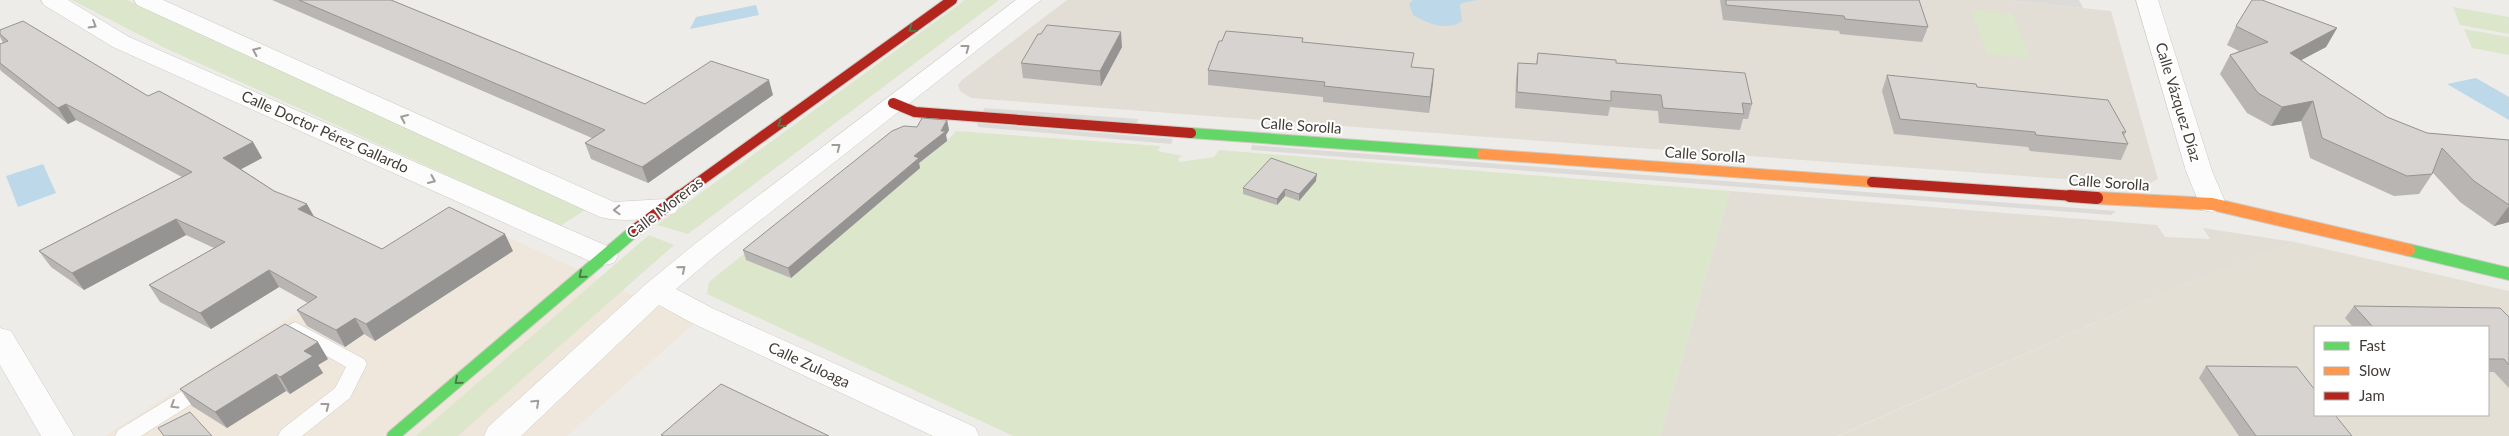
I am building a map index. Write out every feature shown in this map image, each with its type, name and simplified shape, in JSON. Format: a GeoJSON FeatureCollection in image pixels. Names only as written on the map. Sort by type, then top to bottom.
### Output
{"type":"FeatureCollection","features":[{"type":"Feature","properties":{"kind":"street","name":"Calle Doctor Pérez Gallardo"},"geometry":{"type":"LineString","coordinates":[[52,0],[121,42],[604,256]]}},
{"type":"Feature","properties":{"kind":"street"},"geometry":{"type":"LineString","coordinates":[[144,0],[610,211],[665,207]]}},
{"type":"Feature","properties":{"kind":"street","name":"Calle Moreras"},"geometry":{"type":"LineString","coordinates":[[394,436],[604,256],[665,207],[952,0]]}},
{"type":"Feature","properties":{"kind":"street"},"geometry":{"type":"LineString","coordinates":[[500,436],[656,291],[893,103],[1030,0]]}},
{"type":"Feature","properties":{"kind":"street","name":"Calle Vázquez Díaz"},"geometry":{"type":"LineString","coordinates":[[2143,1],[2199,171],[2212,204]]}},
{"type":"Feature","properties":{"kind":"street","name":"Calle Sorolla"},"geometry":{"type":"LineString","coordinates":[[893,103],[915,112],[976,117],[2130,200],[2212,204],[2509,274]]}},
{"type":"Feature","properties":{"kind":"street","name":"Calle Zuloaga"},"geometry":{"type":"LineString","coordinates":[[656,291],[702,315],[963,436]]}},
{"type":"Feature","properties":{"kind":"street"},"geometry":{"type":"LineString","coordinates":[[4,355],[58,436]]}},
{"type":"Feature","properties":{"kind":"lane"},"geometry":{"type":"LineString","coordinates":[[263,349],[296,328],[357,364],[343,393],[288,436]]}},
{"type":"Feature","properties":{"kind":"lane"},"geometry":{"type":"LineString","coordinates":[[125,436],[223,375]]}},
{"type":"Feature","properties":{"kind":"shaded area"},"geometry":{"type":"Polygon","coordinates":[[[1067,0],[2008,0],[2111,11],[2158,179],[2147,185],[1487,137],[971,98],[960,91],[958,85],[962,80],[1067,0]]]}},
{"type":"Feature","properties":{"kind":"shaded area"},"geometry":{"type":"Polygon","coordinates":[[[2008,0],[2079,0],[2083,8],[2008,0]]]}},
{"type":"Feature","properties":{"kind":"shaded area"},"geometry":{"type":"Polygon","coordinates":[[[984,108],[1138,119],[1137,123],[983,113],[984,108]]]}},
{"type":"Feature","properties":{"kind":"shaded area"},"geometry":{"type":"Polygon","coordinates":[[[977,123],[1173,139],[1171,144],[978,127],[977,123]]]}},
{"type":"Feature","properties":{"kind":"shaded area"},"geometry":{"type":"Polygon","coordinates":[[[1252,145],[2116,211],[2111,215],[1251,150],[1252,145]]]}},
{"type":"Feature","properties":{"kind":"shaded area"},"geometry":{"type":"Polygon","coordinates":[[[1730,191],[2157,225],[2165,237],[2210,239],[2203,228],[2295,242],[2163,293],[1837,436],[1660,436],[1730,191]]]}},
{"type":"Feature","properties":{"kind":"shaded area"},"geometry":{"type":"Polygon","coordinates":[[[453,212],[695,323],[567,436],[105,436],[453,212]]]}},
{"type":"Feature","properties":{"kind":"shaded area"},"geometry":{"type":"Polygon","coordinates":[[[2295,242],[2509,291],[2509,436],[1838,436],[2163,293],[2295,242]]]}},
{"type":"Feature","properties":{"kind":"green space"},"geometry":{"type":"Polygon","coordinates":[[[72,0],[127,0],[585,210],[560,226],[165,48],[72,0]]]}},
{"type":"Feature","properties":{"kind":"green space"},"geometry":{"type":"Polygon","coordinates":[[[965,0],[999,0],[688,234],[657,225],[965,0]]]}},
{"type":"Feature","properties":{"kind":"green space"},"geometry":{"type":"Polygon","coordinates":[[[2453,7],[2509,17],[2509,34],[2460,25],[2453,7]]]}},
{"type":"Feature","properties":{"kind":"green space"},"geometry":{"type":"Polygon","coordinates":[[[1971,9],[2012,14],[2030,58],[1987,54],[1971,9]]]}},
{"type":"Feature","properties":{"kind":"green space"},"geometry":{"type":"Polygon","coordinates":[[[2464,29],[2509,37],[2509,55],[2472,48],[2464,29]]]}},
{"type":"Feature","properties":{"kind":"green space"},"geometry":{"type":"Polygon","coordinates":[[[956,131],[1160,146],[1158,151],[1183,156],[1178,158],[1179,162],[1214,157],[1219,150],[1730,191],[1660,436],[1013,436],[707,294],[709,282],[884,140],[913,135],[949,139],[956,131]]]}},
{"type":"Feature","properties":{"kind":"green space"},"geometry":{"type":"Polygon","coordinates":[[[649,235],[674,245],[458,436],[416,436],[649,235]]]}},
{"type":"Feature","properties":{"kind":"water"},"geometry":{"type":"Polygon","coordinates":[[[1413,0],[1477,0],[1460,5],[1462,21],[1450,26],[1443,26],[1424,21],[1413,15],[1409,4],[1413,0]]]}},
{"type":"Feature","properties":{"kind":"water"},"geometry":{"type":"Polygon","coordinates":[[[756,5],[759,15],[690,29],[696,17],[756,5]]]}},
{"type":"Feature","properties":{"kind":"water"},"geometry":{"type":"Polygon","coordinates":[[[2476,78],[2509,97],[2509,120],[2447,84],[2476,78]]]}},
{"type":"Feature","properties":{"kind":"water"},"geometry":{"type":"Polygon","coordinates":[[[43,164],[56,193],[18,207],[6,176],[43,164]]]}},
{"type":"Feature","properties":{"kind":"building"},"geometry":{"type":"Polygon","coordinates":[[[299,0],[391,0],[645,104],[711,61],[769,80],[642,167],[585,143],[605,130],[299,0]]]}},
{"type":"Feature","properties":{"kind":"building"},"geometry":{"type":"Polygon","coordinates":[[[1726,0],[1919,0],[1928,27],[1845,19],[1844,16],[1726,5],[1726,0]]]}},
{"type":"Feature","properties":{"kind":"building"},"geometry":{"type":"Polygon","coordinates":[[[2252,0],[2262,0],[2337,28],[2290,53],[2387,117],[2427,133],[2509,140],[2509,205],[2474,181],[2442,148],[2432,174],[2407,176],[2322,138],[2313,101],[2282,107],[2258,93],[2230,55],[2268,42],[2236,26],[2252,0]]]}},
{"type":"Feature","properties":{"kind":"building"},"geometry":{"type":"Polygon","coordinates":[[[23,21],[148,96],[159,91],[253,142],[223,158],[274,191],[307,204],[298,209],[382,249],[449,207],[505,234],[366,324],[355,318],[336,330],[297,310],[317,297],[269,270],[200,313],[149,285],[225,242],[176,219],[72,273],[39,251],[192,172],[66,104],[58,108],[0,63],[0,44],[8,41],[0,34],[0,30],[23,21]]]}},
{"type":"Feature","properties":{"kind":"building"},"geometry":{"type":"Polygon","coordinates":[[[1047,25],[1121,32],[1100,71],[1021,63],[1038,34],[1041,34],[1047,25]]]}},
{"type":"Feature","properties":{"kind":"building"},"geometry":{"type":"Polygon","coordinates":[[[1226,31],[1303,38],[1302,42],[1414,53],[1411,67],[1434,69],[1430,97],[1324,86],[1325,82],[1208,70],[1219,41],[1222,41],[1226,31]]]}},
{"type":"Feature","properties":{"kind":"building"},"geometry":{"type":"Polygon","coordinates":[[[1538,53],[1616,60],[1616,63],[1745,73],[1752,104],[1742,103],[1744,114],[1663,108],[1661,95],[1611,91],[1611,101],[1517,92],[1518,63],[1537,64],[1538,53]]]}},
{"type":"Feature","properties":{"kind":"building"},"geometry":{"type":"Polygon","coordinates":[[[1887,75],[1976,84],[1977,87],[2108,100],[2126,132],[2122,132],[2128,144],[2036,135],[2035,132],[1900,119],[1887,75]]]}},
{"type":"Feature","properties":{"kind":"building"},"geometry":{"type":"Polygon","coordinates":[[[922,118],[947,120],[941,131],[946,131],[914,156],[919,158],[788,268],[743,250],[892,131],[904,126],[917,127],[922,118]]]}},
{"type":"Feature","properties":{"kind":"building"},"geometry":{"type":"Polygon","coordinates":[[[1271,158],[1317,174],[1299,194],[1285,189],[1277,199],[1243,188],[1271,158]]]}},
{"type":"Feature","properties":{"kind":"building"},"geometry":{"type":"Polygon","coordinates":[[[2354,306],[2500,308],[2509,317],[2509,365],[2504,359],[2489,359],[2489,326],[2372,326],[2354,306]]]}},
{"type":"Feature","properties":{"kind":"building"},"geometry":{"type":"Polygon","coordinates":[[[285,324],[318,342],[304,351],[313,356],[280,377],[276,374],[215,412],[180,389],[285,324]]]}},
{"type":"Feature","properties":{"kind":"building"},"geometry":{"type":"Polygon","coordinates":[[[2206,366],[2297,367],[2314,389],[2314,416],[2336,416],[2352,436],[2256,436],[2206,366]]]}},
{"type":"Feature","properties":{"kind":"building"},"geometry":{"type":"Polygon","coordinates":[[[721,384],[829,436],[661,435],[721,384]]]}},
{"type":"Feature","properties":{"kind":"building"},"geometry":{"type":"Polygon","coordinates":[[[190,412],[212,436],[164,436],[158,428],[190,412]]]}},
{"type":"Feature","properties":{"kind":"traffic: fast"},"geometry":{"type":"LineString","coordinates":[[1191,133],[1482,154]]}},
{"type":"Feature","properties":{"kind":"traffic: fast"},"geometry":{"type":"LineString","coordinates":[[393,436],[633,232]]}},
{"type":"Feature","properties":{"kind":"traffic: fast"},"geometry":{"type":"LineString","coordinates":[[2409,250],[2509,274]]}},
{"type":"Feature","properties":{"kind":"traffic: slow"},"geometry":{"type":"LineString","coordinates":[[1482,154],[1872,182]]}},
{"type":"Feature","properties":{"kind":"traffic: slow"},"geometry":{"type":"LineString","coordinates":[[2097,198],[2212,204],[2409,250]]}},
{"type":"Feature","properties":{"kind":"traffic: jam"},"geometry":{"type":"LineString","coordinates":[[633,232],[952,0]]}},
{"type":"Feature","properties":{"kind":"traffic: jam"},"geometry":{"type":"LineString","coordinates":[[893,103],[915,112],[1191,133]]}},
{"type":"Feature","properties":{"kind":"traffic: jam"},"geometry":{"type":"LineString","coordinates":[[1872,182],[2097,198]]}}]}
